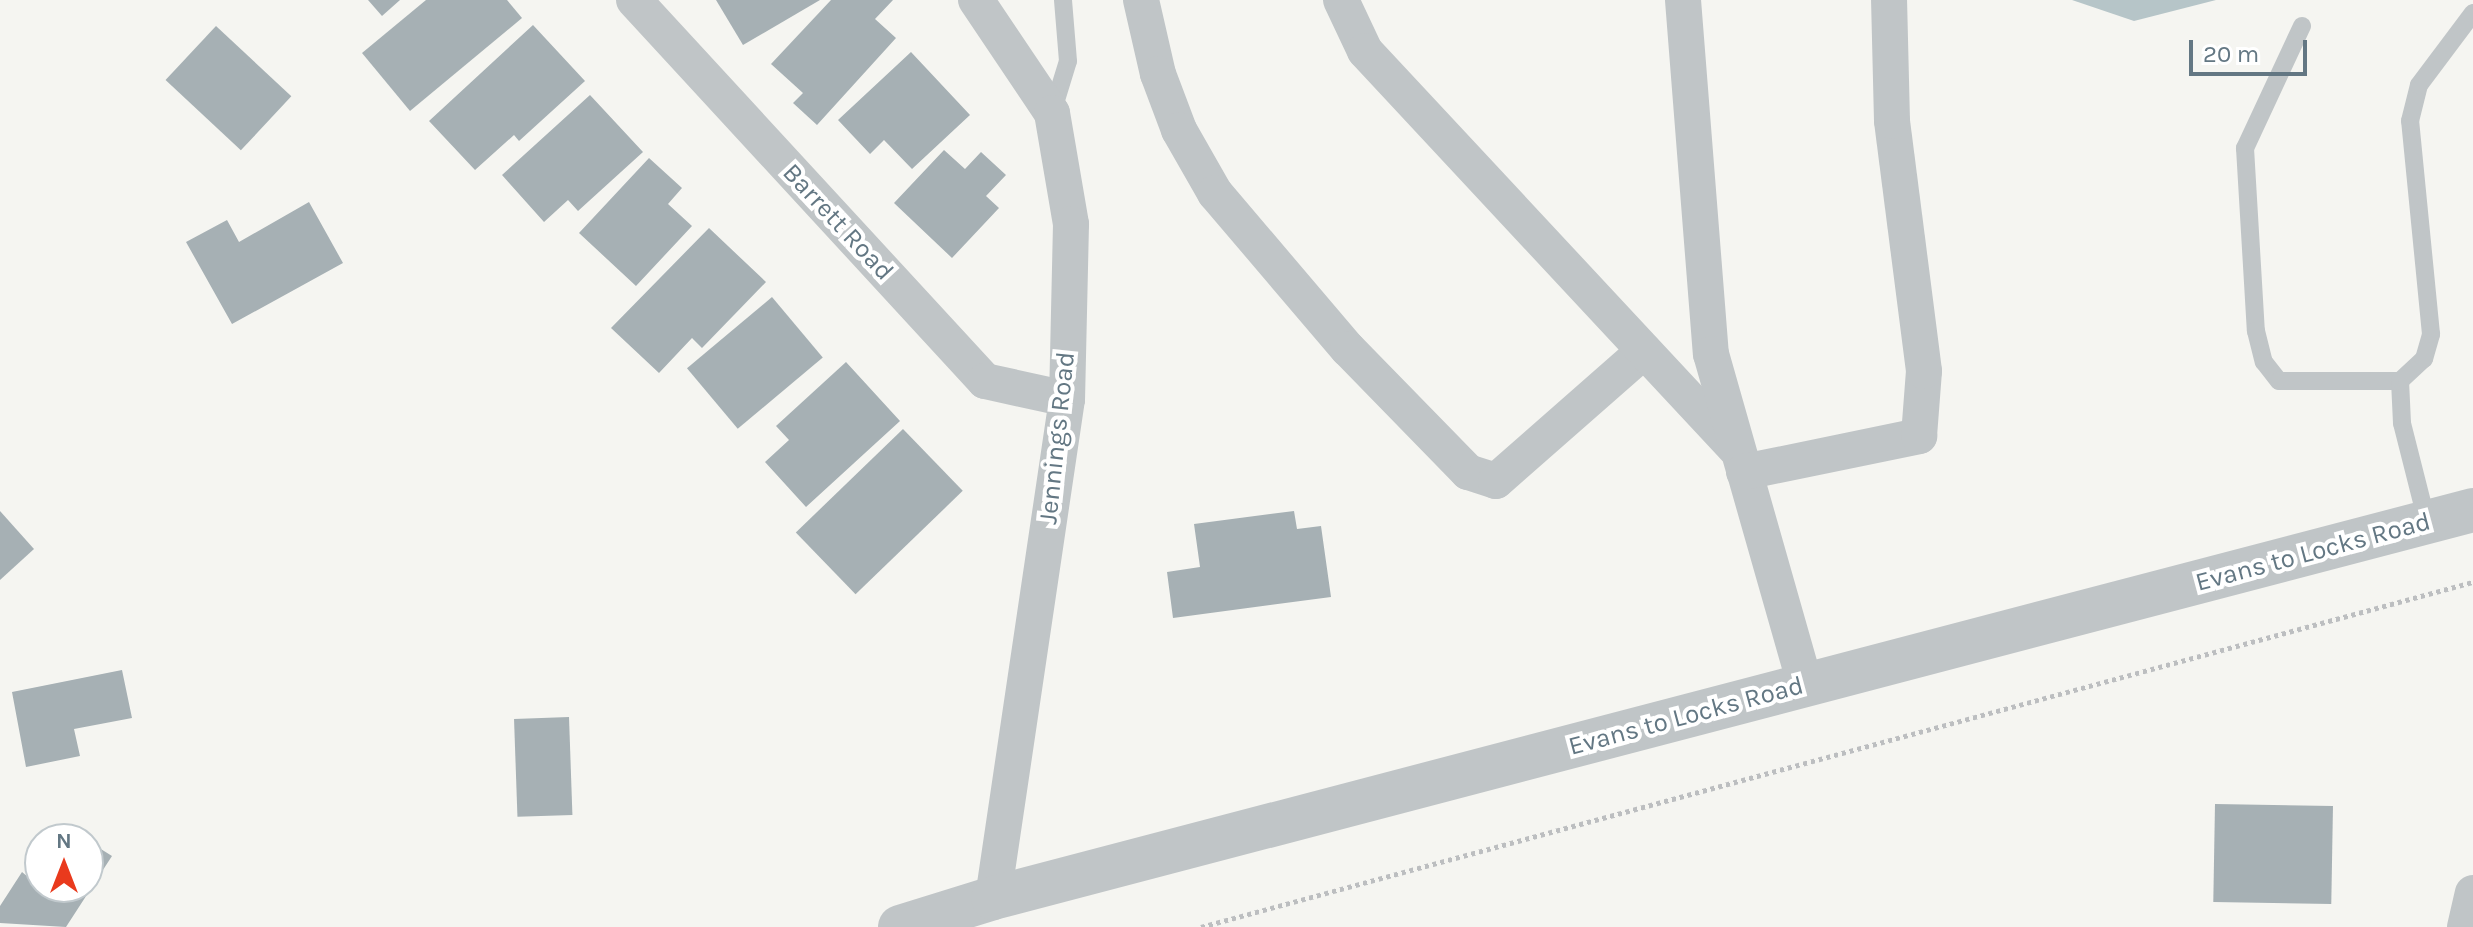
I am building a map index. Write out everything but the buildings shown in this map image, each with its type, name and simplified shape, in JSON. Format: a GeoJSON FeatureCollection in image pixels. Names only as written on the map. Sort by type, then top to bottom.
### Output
{"type":"FeatureCollection","features":[{"type":"Feature","properties":{"kind":"street","name":"Barrett Road"},"geometry":{"type":"LineString","coordinates":[[634,0],[985,381],[1067,399]]}},
{"type":"Feature","properties":{"kind":"street","name":"Jennings Road"},"geometry":{"type":"LineString","coordinates":[[976,0],[1052,113],[1071,224],[1067,399],[993,898]]}},
{"type":"Feature","properties":{"kind":"street"},"geometry":{"type":"LineString","coordinates":[[1141,0],[1158,74],[1179,130],[1215,193],[1348,349],[1468,472],[1496,481],[1644,351]]}},
{"type":"Feature","properties":{"kind":"street"},"geometry":{"type":"LineString","coordinates":[[1341,0],[1365,51],[1644,351],[1742,462]]}},
{"type":"Feature","properties":{"kind":"street"},"geometry":{"type":"LineString","coordinates":[[1683,0],[1711,354],[1805,685]]}},
{"type":"Feature","properties":{"kind":"street"},"geometry":{"type":"LineString","coordinates":[[1742,462],[1919,436],[1924,371],[1892,121],[1889,0]]}},
{"type":"Feature","properties":{"kind":"street","name":"Evans to Locks Road"},"geometry":{"type":"LineString","coordinates":[[900,927],[993,898],[2473,510]]}},
{"type":"Feature","properties":{"kind":"street"},"geometry":{"type":"LineString","coordinates":[[2465,927],[2473,893]]}},
{"type":"Feature","properties":{"kind":"lane"},"geometry":{"type":"LineString","coordinates":[[1052,113],[1068,61],[1063,0]]}},
{"type":"Feature","properties":{"kind":"lane"},"geometry":{"type":"LineString","coordinates":[[2302,26],[2245,148],[2256,331],[2264,362],[2279,381],[2400,381],[2424,359],[2431,334],[2410,121],[2419,85],[2473,13]]}},
{"type":"Feature","properties":{"kind":"lane"},"geometry":{"type":"LineString","coordinates":[[2400,381],[2402,423],[2427,522]]}},
{"type":"Feature","properties":{"kind":"path"},"geometry":{"type":"LineString","coordinates":[[1201,927],[2473,582]]}},
{"type":"Feature","properties":{"kind":"shaded area"},"geometry":{"type":"Polygon","coordinates":[[[2072,0],[2216,0],[2134,21],[2072,0]]]}}]}
